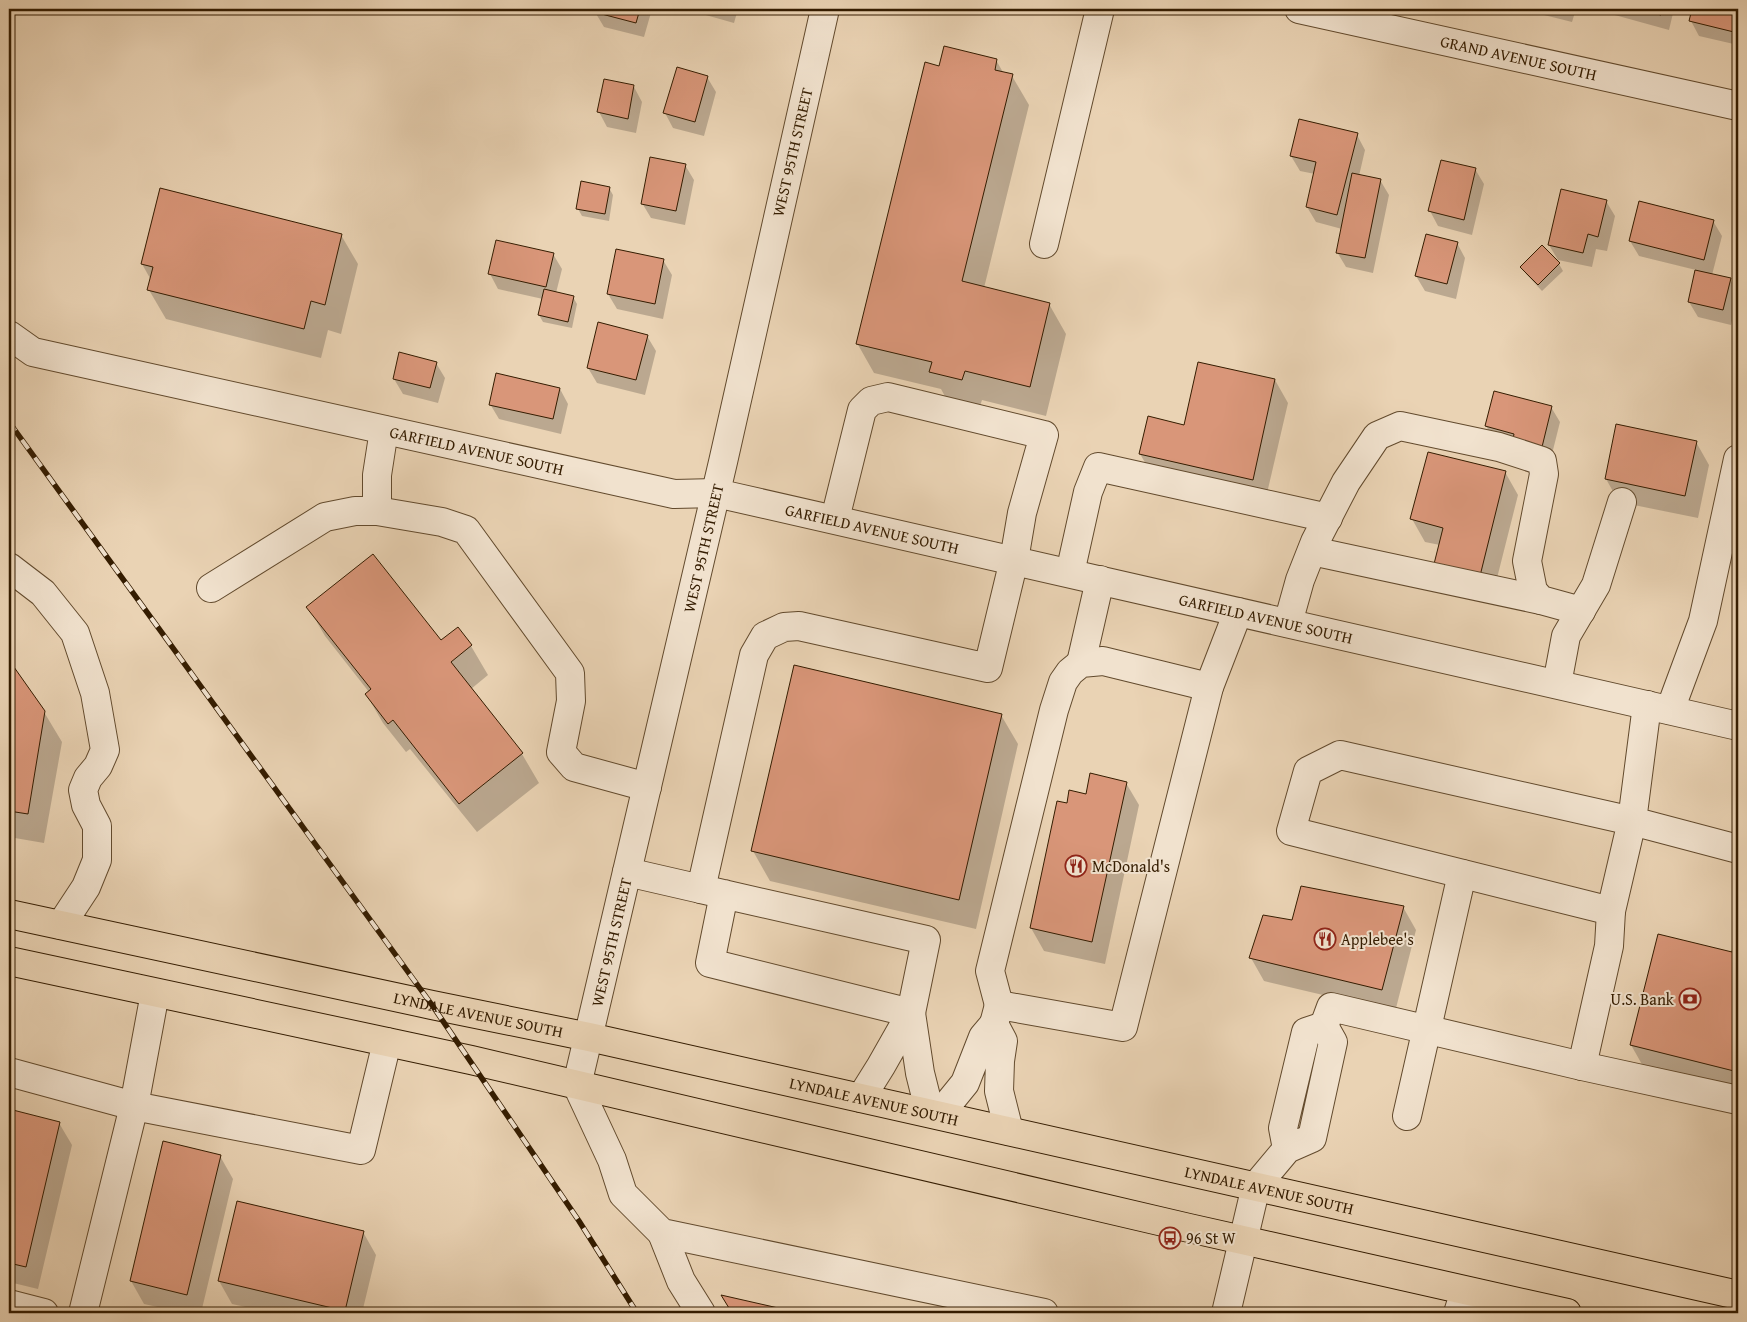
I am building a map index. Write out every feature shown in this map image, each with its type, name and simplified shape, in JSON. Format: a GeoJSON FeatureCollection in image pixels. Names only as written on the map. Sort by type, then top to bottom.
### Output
{"type":"FeatureCollection","features":[{"type":"Feature","properties":{"kind":"main road","name":"LYNDALE AVENUE SOUTH"},"geometry":{"type":"LineString","coordinates":[[9,914],[589,1037],[1738,1294]]}},
{"type":"Feature","properties":{"kind":"main road"},"geometry":{"type":"LineString","coordinates":[[9,961],[387,1042],[1243,1240],[1472,1303],[1567,1313]]}},
{"type":"Feature","properties":{"kind":"street","name":"WEST 95TH STREET"},"geometry":{"type":"LineString","coordinates":[[577,1085],[716,493],[825,9]]}},
{"type":"Feature","properties":{"kind":"street"},"geometry":{"type":"LineString","coordinates":[[1044,244],[1100,9]]}},
{"type":"Feature","properties":{"kind":"street","name":"GRAND AVENUE SOUTH"},"geometry":{"type":"LineString","coordinates":[[1299,9],[1738,106]]}},
{"type":"Feature","properties":{"kind":"street","name":"GARFIELD AVENUE SOUTH"},"geometry":{"type":"LineString","coordinates":[[9,335],[33,352],[674,494],[716,493],[835,519],[1738,726]]}},
{"type":"Feature","properties":{"kind":"street"},"geometry":{"type":"LineString","coordinates":[[835,519],[862,410],[871,400],[888,397],[1044,435],[1022,513],[1014,560],[988,668],[800,626],[784,628],[765,636],[754,655],[713,891],[710,963],[911,1013]]}},
{"type":"Feature","properties":{"kind":"street"},"geometry":{"type":"LineString","coordinates":[[1288,623],[1300,580],[1346,482],[1377,436],[1400,426],[1499,447],[1542,461],[1544,474],[1527,561],[1533,591],[1541,600]]}},
{"type":"Feature","properties":{"kind":"street"},"geometry":{"type":"LineString","coordinates":[[378,511],[377,475],[384,430]]}},
{"type":"Feature","properties":{"kind":"street"},"geometry":{"type":"LineString","coordinates":[[1582,1066],[1609,946],[1611,911],[1658,707],[1703,621],[1738,459]]}},
{"type":"Feature","properties":{"kind":"street"},"geometry":{"type":"LineString","coordinates":[[1070,573],[1088,492],[1098,467],[1328,518]]}},
{"type":"Feature","properties":{"kind":"street"},"geometry":{"type":"LineString","coordinates":[[1557,684],[1566,636],[1596,585],[1622,502]]}},
{"type":"Feature","properties":{"kind":"street"},"geometry":{"type":"LineString","coordinates":[[211,588],[325,517],[355,511],[378,511],[442,522],[466,530],[570,673],[571,702],[561,752],[574,767],[647,787]]}},
{"type":"Feature","properties":{"kind":"street"},"geometry":{"type":"LineString","coordinates":[[1312,551],[1541,600],[1581,611]]}},
{"type":"Feature","properties":{"kind":"street"},"geometry":{"type":"LineString","coordinates":[[9,566],[43,593],[75,634],[95,693],[104,750],[98,766],[88,778],[84,790],[86,805],[97,826],[97,860],[86,887],[61,925]]}},
{"type":"Feature","properties":{"kind":"street"},"geometry":{"type":"LineString","coordinates":[[1009,1131],[999,1091],[1002,1041],[990,971],[1057,700],[1063,682],[1081,662],[1100,580]]}},
{"type":"Feature","properties":{"kind":"street"},"geometry":{"type":"LineString","coordinates":[[997,1014],[1123,1027],[1209,687],[1238,612]]}},
{"type":"Feature","properties":{"kind":"street"},"geometry":{"type":"LineString","coordinates":[[1081,662],[1103,662],[1209,687]]}},
{"type":"Feature","properties":{"kind":"street"},"geometry":{"type":"LineString","coordinates":[[1611,911],[1291,831],[1308,771],[1340,755],[1632,821],[1738,849]]}},
{"type":"Feature","properties":{"kind":"street"},"geometry":{"type":"LineString","coordinates":[[627,872],[926,940],[911,1013],[861,1098]]}},
{"type":"Feature","properties":{"kind":"street"},"geometry":{"type":"LineString","coordinates":[[1408,1116],[1462,874]]}},
{"type":"Feature","properties":{"kind":"street"},"geometry":{"type":"LineString","coordinates":[[83,1313],[134,1106],[155,992]]}},
{"type":"Feature","properties":{"kind":"street"},"geometry":{"type":"LineString","coordinates":[[1226,1313],[1256,1186],[1287,1149],[1312,1138],[1333,1042],[1324,1026],[1331,1007],[1582,1066],[1738,1100]]}},
{"type":"Feature","properties":{"kind":"street"},"geometry":{"type":"LineString","coordinates":[[911,1013],[920,1073],[935,1114],[965,1083],[983,1037],[997,1014]]}},
{"type":"Feature","properties":{"kind":"street"},"geometry":{"type":"LineString","coordinates":[[9,1072],[134,1106],[361,1150],[387,1042]]}},
{"type":"Feature","properties":{"kind":"street"},"geometry":{"type":"LineString","coordinates":[[577,1085],[612,1160],[623,1194],[662,1232],[681,1281],[701,1313]]}},
{"type":"Feature","properties":{"kind":"street"},"geometry":{"type":"LineString","coordinates":[[662,1232],[1044,1313]]}},
{"type":"Feature","properties":{"kind":"street"},"geometry":{"type":"LineString","coordinates":[[9,1304],[44,1313]]}},
{"type":"Feature","properties":{"kind":"building"},"geometry":{"type":"Polygon","coordinates":[[[595,9],[640,9],[636,23],[594,12],[595,9]]]}},
{"type":"Feature","properties":{"kind":"building"},"geometry":{"type":"Polygon","coordinates":[[[1637,9],[1662,9],[1661,15],[1637,9]]]}},
{"type":"Feature","properties":{"kind":"building"},"geometry":{"type":"Polygon","coordinates":[[[1692,9],[1738,9],[1738,33],[1689,21],[1692,9]]]}},
{"type":"Feature","properties":{"kind":"building"},"geometry":{"type":"Polygon","coordinates":[[[944,46],[997,59],[995,70],[1013,74],[962,281],[1050,303],[1030,387],[965,371],[962,380],[929,372],[932,362],[856,344],[925,62],[939,66],[944,46]]]}},
{"type":"Feature","properties":{"kind":"building"},"geometry":{"type":"Polygon","coordinates":[[[677,67],[708,76],[695,122],[663,113],[677,67]]]}},
{"type":"Feature","properties":{"kind":"building"},"geometry":{"type":"Polygon","coordinates":[[[604,79],[634,85],[628,119],[597,112],[604,79]]]}},
{"type":"Feature","properties":{"kind":"building"},"geometry":{"type":"Polygon","coordinates":[[[1299,119],[1358,133],[1337,215],[1306,207],[1316,162],[1290,156],[1299,119]]]}},
{"type":"Feature","properties":{"kind":"building"},"geometry":{"type":"Polygon","coordinates":[[[650,157],[686,164],[676,211],[641,204],[650,157]]]}},
{"type":"Feature","properties":{"kind":"building"},"geometry":{"type":"Polygon","coordinates":[[[1441,160],[1476,168],[1464,220],[1428,211],[1441,160]]]}},
{"type":"Feature","properties":{"kind":"building"},"geometry":{"type":"Polygon","coordinates":[[[1352,173],[1381,179],[1365,258],[1336,253],[1352,173]]]}},
{"type":"Feature","properties":{"kind":"building"},"geometry":{"type":"Polygon","coordinates":[[[581,181],[610,187],[605,214],[576,209],[581,181]]]}},
{"type":"Feature","properties":{"kind":"building"},"geometry":{"type":"Polygon","coordinates":[[[160,188],[342,234],[325,305],[311,301],[304,329],[147,290],[153,267],[141,264],[160,188]]]}},
{"type":"Feature","properties":{"kind":"building"},"geometry":{"type":"Polygon","coordinates":[[[1561,189],[1607,200],[1598,237],[1588,234],[1583,253],[1548,245],[1561,189]]]}},
{"type":"Feature","properties":{"kind":"building"},"geometry":{"type":"Polygon","coordinates":[[[1639,201],[1714,220],[1704,260],[1629,241],[1639,201]]]}},
{"type":"Feature","properties":{"kind":"building"},"geometry":{"type":"Polygon","coordinates":[[[1426,234],[1458,242],[1447,284],[1415,276],[1426,234]]]}},
{"type":"Feature","properties":{"kind":"building"},"geometry":{"type":"Polygon","coordinates":[[[496,240],[554,253],[546,287],[488,274],[496,240]]]}},
{"type":"Feature","properties":{"kind":"building"},"geometry":{"type":"Polygon","coordinates":[[[1542,245],[1560,263],[1538,285],[1520,267],[1542,245]]]}},
{"type":"Feature","properties":{"kind":"building"},"geometry":{"type":"Polygon","coordinates":[[[616,249],[664,259],[655,304],[607,294],[616,249]]]}},
{"type":"Feature","properties":{"kind":"building"},"geometry":{"type":"Polygon","coordinates":[[[1695,270],[1731,278],[1723,310],[1688,302],[1695,270]]]}},
{"type":"Feature","properties":{"kind":"building"},"geometry":{"type":"Polygon","coordinates":[[[544,289],[574,296],[568,322],[538,315],[544,289]]]}},
{"type":"Feature","properties":{"kind":"building"},"geometry":{"type":"Polygon","coordinates":[[[598,322],[648,335],[636,380],[587,368],[598,322]]]}},
{"type":"Feature","properties":{"kind":"building"},"geometry":{"type":"Polygon","coordinates":[[[399,352],[437,362],[430,388],[393,379],[399,352]]]}},
{"type":"Feature","properties":{"kind":"building"},"geometry":{"type":"Polygon","coordinates":[[[1198,362],[1275,379],[1253,480],[1139,454],[1148,416],[1184,425],[1198,362]]]}},
{"type":"Feature","properties":{"kind":"building"},"geometry":{"type":"Polygon","coordinates":[[[496,373],[560,388],[553,419],[489,405],[496,373]]]}},
{"type":"Feature","properties":{"kind":"building"},"geometry":{"type":"Polygon","coordinates":[[[1494,391],[1552,406],[1542,447],[1513,439],[1514,434],[1485,426],[1494,391]]]}},
{"type":"Feature","properties":{"kind":"building"},"geometry":{"type":"Polygon","coordinates":[[[1616,424],[1697,441],[1685,496],[1605,479],[1616,424]]]}},
{"type":"Feature","properties":{"kind":"building"},"geometry":{"type":"Polygon","coordinates":[[[1428,452],[1506,471],[1479,580],[1433,568],[1443,528],[1410,519],[1428,452]]]}},
{"type":"Feature","properties":{"kind":"building"},"geometry":{"type":"Polygon","coordinates":[[[373,554],[441,640],[458,627],[472,645],[451,662],[523,753],[459,804],[393,720],[388,724],[365,694],[371,689],[306,607],[373,554]]]}},
{"type":"Feature","properties":{"kind":"building"},"geometry":{"type":"Polygon","coordinates":[[[9,660],[45,711],[28,814],[9,811],[9,660]]]}},
{"type":"Feature","properties":{"kind":"building"},"geometry":{"type":"Polygon","coordinates":[[[794,665],[1002,714],[959,900],[751,851],[794,665]]]}},
{"type":"Feature","properties":{"kind":"building","name":"McDonald's"},"geometry":{"type":"Polygon","coordinates":[[[1090,773],[1127,782],[1092,942],[1030,928],[1057,801],[1067,803],[1069,790],[1086,794],[1090,773]]]}},
{"type":"Feature","properties":{"kind":"building","name":"Applebee's"},"geometry":{"type":"Polygon","coordinates":[[[1301,886],[1404,906],[1382,990],[1249,958],[1263,915],[1292,920],[1301,886]]]}},
{"type":"Feature","properties":{"kind":"building","name":"U.S. Bank"},"geometry":{"type":"Polygon","coordinates":[[[1738,926],[1738,1072],[1630,1045],[1658,934],[1732,952],[1738,926]]]}},
{"type":"Feature","properties":{"kind":"building"},"geometry":{"type":"Polygon","coordinates":[[[9,1109],[60,1122],[26,1267],[9,1263],[9,1109]]]}},
{"type":"Feature","properties":{"kind":"building"},"geometry":{"type":"Polygon","coordinates":[[[163,1141],[221,1155],[187,1295],[130,1281],[163,1141]]]}},
{"type":"Feature","properties":{"kind":"building"},"geometry":{"type":"Polygon","coordinates":[[[237,1201],[364,1231],[345,1311],[218,1281],[237,1201]]]}},
{"type":"Feature","properties":{"kind":"building"},"geometry":{"type":"Polygon","coordinates":[[[721,1295],[787,1310],[789,1313],[732,1313],[721,1295]]]}},
{"type":"Feature","properties":{"kind":"railway"},"geometry":{"type":"LineString","coordinates":[[9,422],[432,1005],[579,1221],[637,1313]]}},
{"type":"Feature","properties":{"kind":"place","name":"McDonald's"},"geometry":{"type":"Point","coordinates":[1076,866]}},
{"type":"Feature","properties":{"kind":"place","name":"Applebee's"},"geometry":{"type":"Point","coordinates":[1325,939]}},
{"type":"Feature","properties":{"kind":"place","name":"U.S. Bank"},"geometry":{"type":"Point","coordinates":[1690,999]}},
{"type":"Feature","properties":{"kind":"place","name":"96 St W"},"geometry":{"type":"Point","coordinates":[1170,1238]}}]}
